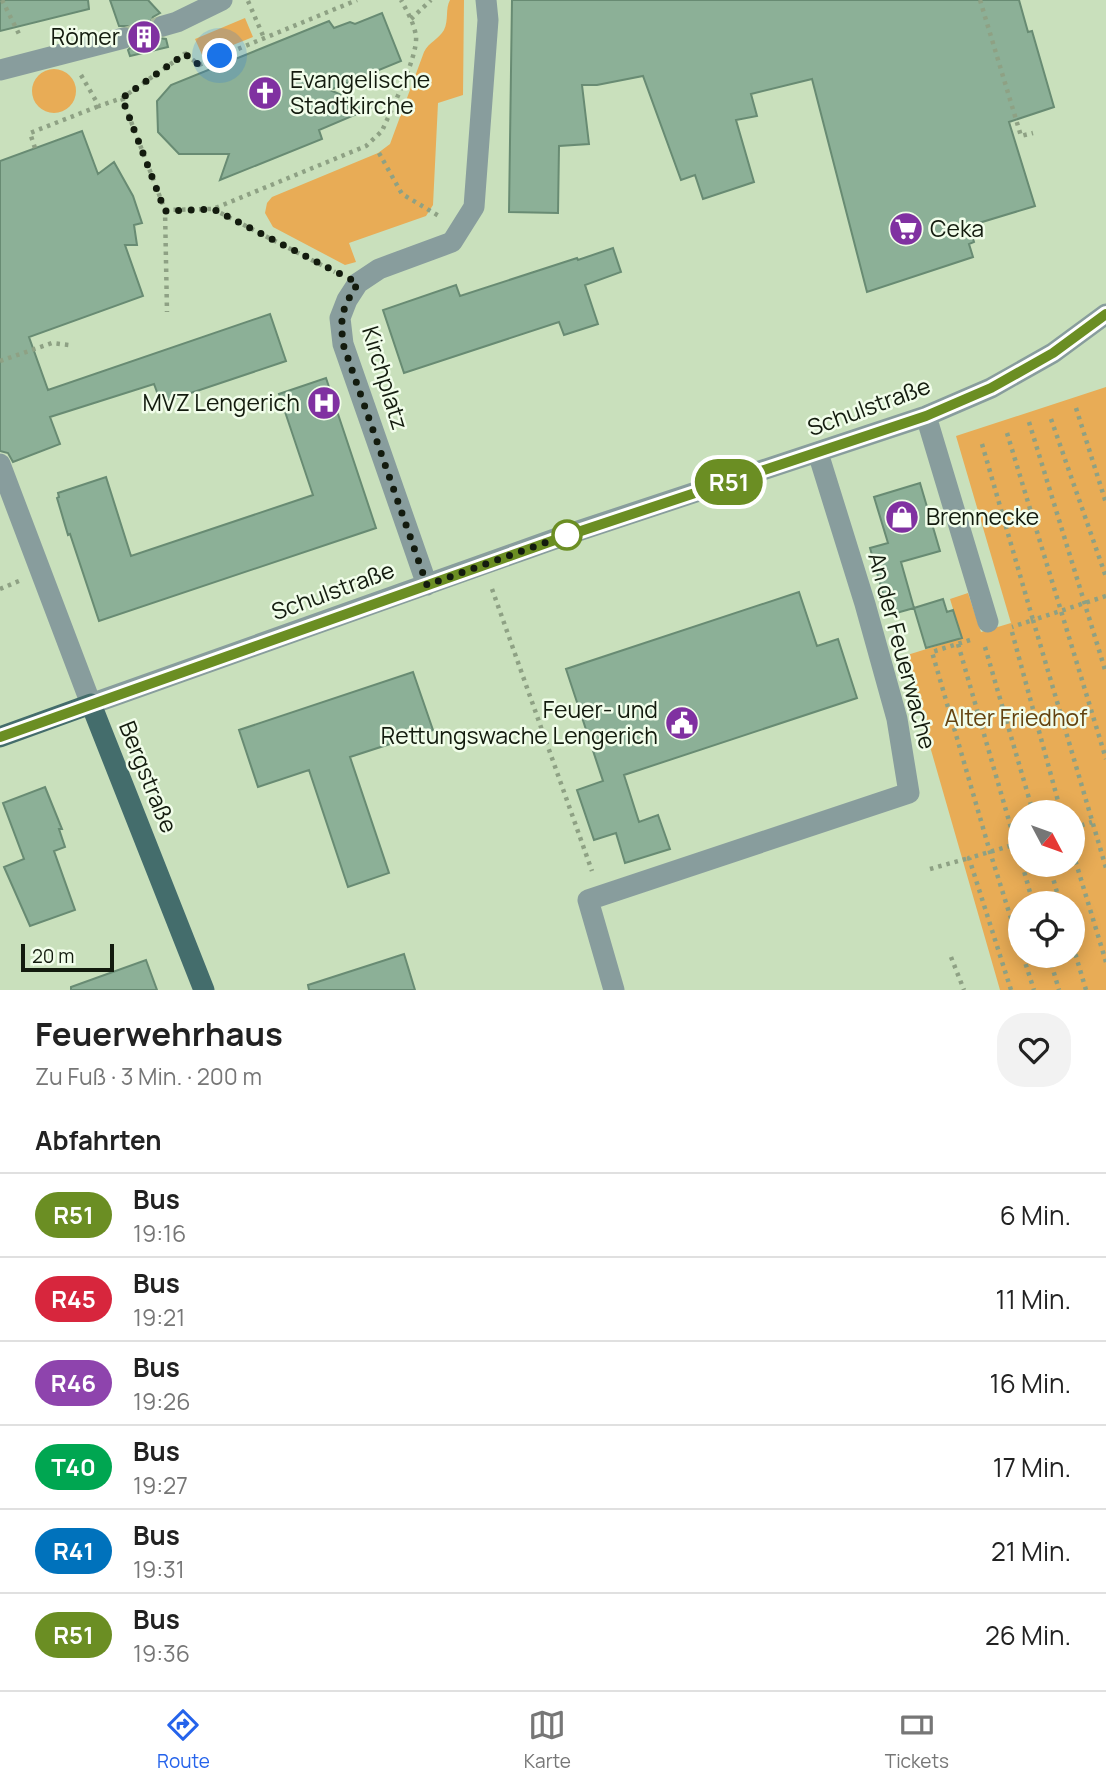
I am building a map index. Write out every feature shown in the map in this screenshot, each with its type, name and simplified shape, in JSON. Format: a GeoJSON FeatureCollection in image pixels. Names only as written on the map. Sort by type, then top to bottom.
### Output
{"type":"FeatureCollection","features":[{"type":"Feature","properties":{"kind":"main road","name":"Schulstraße"},"geometry":{"type":"LineString","coordinates":[[0,737],[92,704]]}},
{"type":"Feature","properties":{"kind":"main road","name":"Bergstraße"},"geometry":{"type":"LineString","coordinates":[[92,704],[204,990]]}},
{"type":"Feature","properties":{"kind":"street"},"geometry":{"type":"LineString","coordinates":[[170,24],[222,0]]}},
{"type":"Feature","properties":{"kind":"street"},"geometry":{"type":"LineString","coordinates":[[358,283],[379,269],[452,242],[474,207],[487,10]]}},
{"type":"Feature","properties":{"kind":"street"},"geometry":{"type":"LineString","coordinates":[[0,70],[124,38]]}},
{"type":"Feature","properties":{"kind":"street","name":"Kirchplatz"},"geometry":{"type":"LineString","coordinates":[[358,283],[340,318],[343,344],[427,585]]}},
{"type":"Feature","properties":{"kind":"street","name":"Schulstraße"},"geometry":{"type":"LineString","coordinates":[[92,704],[566,536],[926,416],[991,388],[1053,353],[1106,314]]}},
{"type":"Feature","properties":{"kind":"street"},"geometry":{"type":"LineString","coordinates":[[926,416],[985,629]]}},
{"type":"Feature","properties":{"kind":"street","name":"An der Feuerwache"},"geometry":{"type":"LineString","coordinates":[[601,896],[909,793],[897,719],[818,453]]}},
{"type":"Feature","properties":{"kind":"street","name":"Bergstraße"},"geometry":{"type":"LineString","coordinates":[[0,464],[92,704]]}},
{"type":"Feature","properties":{"kind":"street"},"geometry":{"type":"LineString","coordinates":[[601,896],[588,900],[614,990]]}},
{"type":"Feature","properties":{"kind":"path"},"geometry":{"type":"LineString","coordinates":[[2,0],[17,27],[30,62]]}},
{"type":"Feature","properties":{"kind":"path"},"geometry":{"type":"LineString","coordinates":[[248,0],[264,38]]}},
{"type":"Feature","properties":{"kind":"path"},"geometry":{"type":"LineString","coordinates":[[170,24],[185,54],[199,65],[357,0]]}},
{"type":"Feature","properties":{"kind":"path"},"geometry":{"type":"LineString","coordinates":[[165,211],[213,209],[375,140],[382,131],[414,53],[416,38],[411,19],[401,0]]}},
{"type":"Feature","properties":{"kind":"path"},"geometry":{"type":"LineString","coordinates":[[411,19],[431,0]]}},
{"type":"Feature","properties":{"kind":"path"},"geometry":{"type":"LineString","coordinates":[[979,0],[1021,136],[1033,133]]}},
{"type":"Feature","properties":{"kind":"path"},"geometry":{"type":"LineString","coordinates":[[69,52],[99,106]]}},
{"type":"Feature","properties":{"kind":"path"},"geometry":{"type":"LineString","coordinates":[[35,148],[30,133],[122,98],[185,54]]}},
{"type":"Feature","properties":{"kind":"path"},"geometry":{"type":"LineString","coordinates":[[122,98],[165,211],[167,312]]}},
{"type":"Feature","properties":{"kind":"path"},"geometry":{"type":"LineString","coordinates":[[379,153],[402,194],[461,228]]}},
{"type":"Feature","properties":{"kind":"path"},"geometry":{"type":"LineString","coordinates":[[213,209],[358,283]]}},
{"type":"Feature","properties":{"kind":"path"},"geometry":{"type":"LineString","coordinates":[[0,361],[52,343],[68,345]]}},
{"type":"Feature","properties":{"kind":"path"},"geometry":{"type":"LineString","coordinates":[[1076,408],[1106,503]]}},
{"type":"Feature","properties":{"kind":"path"},"geometry":{"type":"LineString","coordinates":[[1051,419],[1106,578]]}},
{"type":"Feature","properties":{"kind":"path"},"geometry":{"type":"LineString","coordinates":[[1029,422],[1106,673]]}},
{"type":"Feature","properties":{"kind":"path"},"geometry":{"type":"LineString","coordinates":[[1007,433],[1106,760]]}},
{"type":"Feature","properties":{"kind":"path"},"geometry":{"type":"LineString","coordinates":[[484,565],[601,896]]}},
{"type":"Feature","properties":{"kind":"path"},"geometry":{"type":"LineString","coordinates":[[1106,596],[1033,620],[1106,868]]}},
{"type":"Feature","properties":{"kind":"path"},"geometry":{"type":"LineString","coordinates":[[1011,628],[1058,800]]}},
{"type":"Feature","properties":{"kind":"path"},"geometry":{"type":"LineString","coordinates":[[985,629],[1030,800]]}},
{"type":"Feature","properties":{"kind":"path"},"geometry":{"type":"LineString","coordinates":[[958,644],[1008,811]]}},
{"type":"Feature","properties":{"kind":"path"},"geometry":{"type":"LineString","coordinates":[[932,652],[1008,909]]}},
{"type":"Feature","properties":{"kind":"path"},"geometry":{"type":"LineString","coordinates":[[1085,824],[1092,822]]}},
{"type":"Feature","properties":{"kind":"path"},"geometry":{"type":"LineString","coordinates":[[930,869],[1008,847]]}},
{"type":"Feature","properties":{"kind":"path"},"geometry":{"type":"LineString","coordinates":[[969,858],[1011,990]]}},
{"type":"Feature","properties":{"kind":"path"},"geometry":{"type":"LineString","coordinates":[[1080,877],[1106,962]]}},
{"type":"Feature","properties":{"kind":"path"},"geometry":{"type":"LineString","coordinates":[[951,957],[964,990]]}},
{"type":"Feature","properties":{"kind":"path"},"geometry":{"type":"LineString","coordinates":[[1027,968],[1034,990]]}},
{"type":"Feature","properties":{"kind":"path"},"geometry":{"type":"LineString","coordinates":[[1053,968],[1059,990]]}},
{"type":"Feature","properties":{"kind":"path"},"geometry":{"type":"LineString","coordinates":[[1080,968],[1086,990]]}},
{"type":"Feature","properties":{"kind":"green space"},"geometry":{"type":"Polygon","coordinates":[[[450,0],[464,0],[463,95],[438,103],[433,205],[426,216],[349,243],[356,262],[345,265],[273,227],[265,213],[267,203],[272,197],[378,153],[390,144],[424,52],[444,30],[450,0]]]}},
{"type":"Feature","properties":{"kind":"green space"},"geometry":{"type":"Polygon","coordinates":[[[245,18],[253,37],[203,57],[195,39],[245,18]]]}},
{"type":"Feature","properties":{"kind":"green space"},"geometry":{"type":"Polygon","coordinates":[[[54,69],[70,75],[76,91],[70,107],[54,113],[38,107],[32,91],[38,75],[54,69]]]}},
{"type":"Feature","properties":{"kind":"green space","name":"Alter Friedhof"},"geometry":{"type":"Polygon","coordinates":[[[1106,387],[1106,990],[1000,990],[904,656],[962,638],[950,599],[968,593],[981,632],[1011,623],[956,436],[1106,387]]]}},
{"type":"Feature","properties":{"kind":"building"},"geometry":{"type":"Polygon","coordinates":[[[0,0],[88,0],[89,9],[0,31],[0,0]]]}},
{"type":"Feature","properties":{"kind":"building","name":"Römer"},"geometry":{"type":"Polygon","coordinates":[[[110,0],[148,0],[160,13],[153,17],[151,30],[159,38],[166,39],[168,47],[130,56],[128,50],[136,42],[136,34],[128,26],[119,26],[110,0]]]}},
{"type":"Feature","properties":{"kind":"building"},"geometry":{"type":"Polygon","coordinates":[[[512,0],[1019,0],[1028,32],[1032,31],[1054,107],[1009,122],[1035,206],[969,226],[974,242],[969,244],[973,257],[867,292],[812,79],[751,94],[757,116],[736,120],[754,182],[703,199],[695,175],[681,180],[643,76],[597,85],[582,85],[589,144],[559,146],[558,213],[509,212],[512,0]]]}},
{"type":"Feature","properties":{"kind":"building","name":"Evangelische Stadtkirche"},"geometry":{"type":"Polygon","coordinates":[[[382,13],[401,61],[330,90],[371,108],[319,130],[322,139],[220,180],[229,154],[179,154],[158,132],[157,101],[171,85],[329,21],[334,28],[350,22],[355,24],[382,13]]]}},
{"type":"Feature","properties":{"kind":"building"},"geometry":{"type":"Polygon","coordinates":[[[82,131],[98,174],[114,162],[133,196],[142,223],[134,225],[137,245],[125,245],[143,296],[29,337],[48,390],[270,314],[286,361],[161,403],[154,384],[50,417],[60,444],[13,462],[8,453],[0,451],[0,161],[82,131]]]}},
{"type":"Feature","properties":{"kind":"building"},"geometry":{"type":"Polygon","coordinates":[[[613,248],[621,272],[585,285],[598,324],[564,335],[559,322],[404,373],[383,310],[456,285],[460,296],[613,248]]]}},
{"type":"Feature","properties":{"kind":"building"},"geometry":{"type":"Polygon","coordinates":[[[326,378],[376,528],[99,621],[70,534],[68,535],[57,498],[58,493],[106,477],[131,556],[313,495],[279,394],[326,378]]]}},
{"type":"Feature","properties":{"kind":"building"},"geometry":{"type":"Polygon","coordinates":[[[920,483],[940,551],[901,562],[914,608],[889,615],[870,548],[888,543],[874,497],[920,483]]]}},
{"type":"Feature","properties":{"kind":"building","name":"Feuer- und Rettungswache Lengerich"},"geometry":{"type":"Polygon","coordinates":[[[799,592],[817,646],[838,639],[857,698],[624,775],[639,822],[658,815],[670,849],[625,863],[616,833],[594,840],[577,790],[603,781],[566,669],[799,592]]]}},
{"type":"Feature","properties":{"kind":"building"},"geometry":{"type":"Polygon","coordinates":[[[943,599],[947,612],[953,610],[962,638],[926,648],[914,608],[943,599]]]}},
{"type":"Feature","properties":{"kind":"building"},"geometry":{"type":"Polygon","coordinates":[[[413,672],[433,730],[350,757],[389,873],[348,887],[309,770],[258,787],[239,730],[413,672]]]}},
{"type":"Feature","properties":{"kind":"building"},"geometry":{"type":"Polygon","coordinates":[[[45,787],[62,829],[59,829],[65,847],[54,851],[75,910],[30,926],[4,867],[24,859],[3,803],[45,787]]]}},
{"type":"Feature","properties":{"kind":"building"},"geometry":{"type":"Polygon","coordinates":[[[404,954],[415,990],[309,990],[308,985],[404,954]]]}},
{"type":"Feature","properties":{"kind":"building"},"geometry":{"type":"Polygon","coordinates":[[[146,960],[157,990],[71,990],[71,987],[146,960]]]}},
{"type":"Feature","properties":{"kind":"tunnel"},"geometry":{"type":"LineString","coordinates":[[124,38],[163,26]]}},
{"type":"Feature","properties":{"kind":"bus line","name":"R51"},"geometry":{"type":"LineString","coordinates":[[0,737],[566,536],[926,416],[991,388],[1053,353],[1106,314]]}},
{"type":"Feature","properties":{"kind":"place","name":"Römer"},"geometry":{"type":"Point","coordinates":[144,37]}},
{"type":"Feature","properties":{"kind":"place","name":"Evangelische Stadtkirche"},"geometry":{"type":"Point","coordinates":[265,93]}},
{"type":"Feature","properties":{"kind":"place","name":"Ceka"},"geometry":{"type":"Point","coordinates":[906,229]}},
{"type":"Feature","properties":{"kind":"place","name":"MVZ Lengerich"},"geometry":{"type":"Point","coordinates":[324,403]}},
{"type":"Feature","properties":{"kind":"place","name":"Brennecke"},"geometry":{"type":"Point","coordinates":[902,517]}},
{"type":"Feature","properties":{"kind":"place","name":"Feuer- und Rettungswache Lengerich"},"geometry":{"type":"Point","coordinates":[682,723]}},
{"type":"Feature","properties":{"kind":"route"},"geometry":{"type":"LineString","coordinates":[[220,56],[199,65],[185,54],[122,98],[165,211],[213,209],[358,283],[340,318],[343,344],[427,585],[567,535]]}}]}
